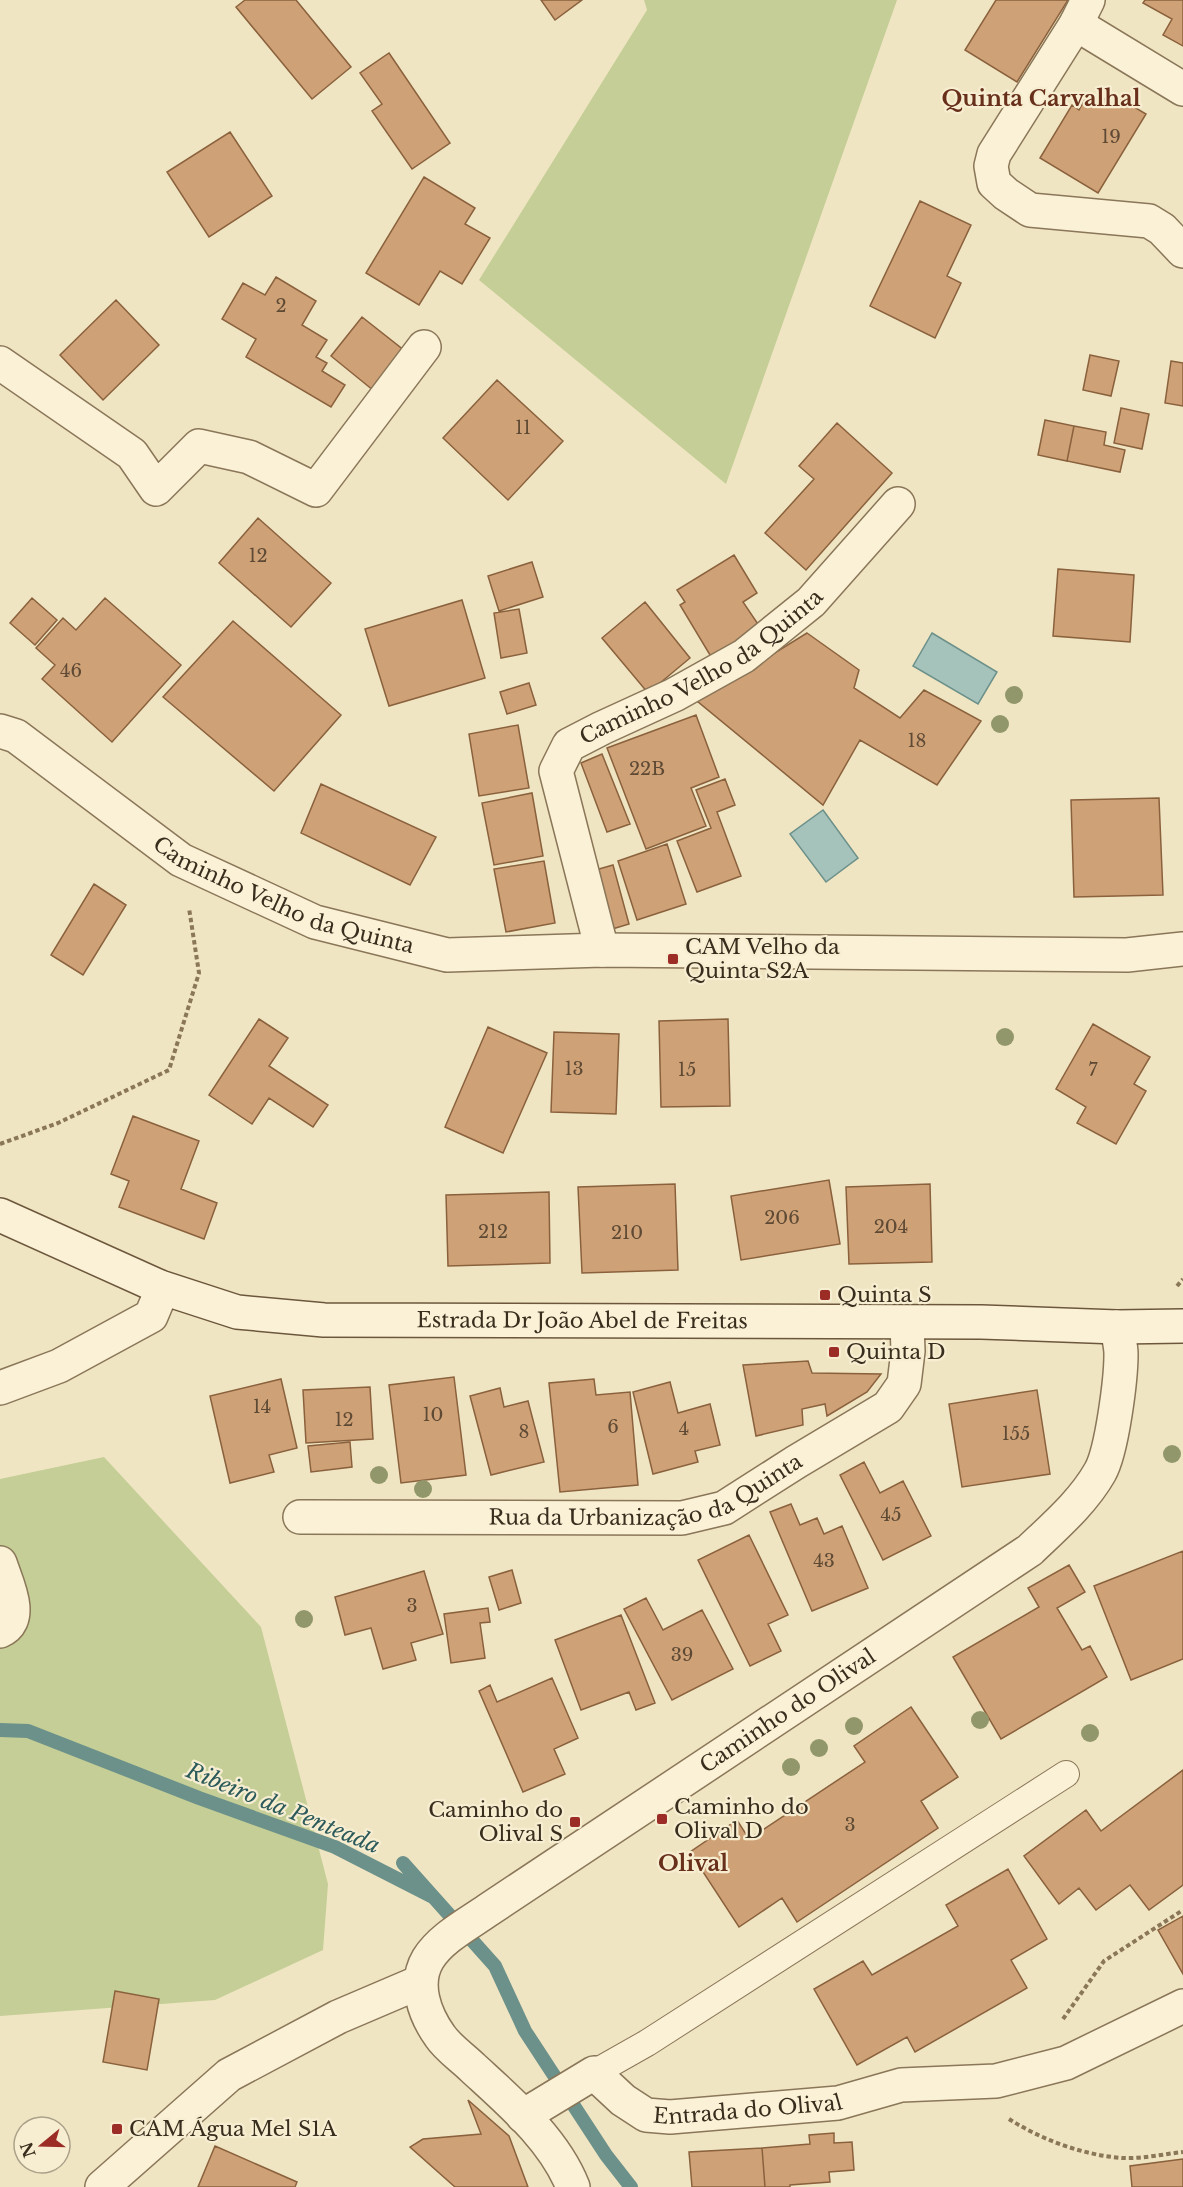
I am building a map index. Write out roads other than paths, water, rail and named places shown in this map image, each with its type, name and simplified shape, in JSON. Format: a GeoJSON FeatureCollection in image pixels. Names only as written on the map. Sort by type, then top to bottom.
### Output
{"type":"FeatureCollection","features":[{"type":"Feature","properties":{"kind":"street"},"geometry":{"type":"LineString","coordinates":[[1183,89],[1082,12],[994,154],[991,166],[994,183],[1030,210],[1149,221],[1162,229],[1183,251]]}},
{"type":"Feature","properties":{"kind":"street"},"geometry":{"type":"LineString","coordinates":[[0,363],[132,454],[156,489],[199,446],[249,457],[316,490],[424,347]]}},
{"type":"Feature","properties":{"kind":"street","name":"Caminho Velho da Quinta"},"geometry":{"type":"LineString","coordinates":[[602,950],[556,771],[569,745],[674,695],[744,656],[811,602],[898,504]]}},
{"type":"Feature","properties":{"kind":"street","name":"Caminho Velho da Quinta"},"geometry":{"type":"LineString","coordinates":[[0,731],[16,736],[181,860],[315,922],[447,955],[602,950],[1127,955],[1183,949]]}},
{"type":"Feature","properties":{"kind":"street","name":"Estrada Dr João Abel de Freitas"},"geometry":{"type":"LineString","coordinates":[[0,1215],[160,1287],[237,1312],[324,1320],[981,1322],[1117,1327],[1183,1326]]}},
{"type":"Feature","properties":{"kind":"street"},"geometry":{"type":"LineString","coordinates":[[0,1388],[59,1366],[151,1316],[159,1297],[160,1287]]}},
{"type":"Feature","properties":{"kind":"street","name":"Rua da Urbanização da Quinta"},"geometry":{"type":"LineString","coordinates":[[300,1517],[682,1518],[724,1508],[888,1407],[904,1384],[908,1351],[907,1323]]}},
{"type":"Feature","properties":{"kind":"street","name":"Caminho do Olival"},"geometry":{"type":"LineString","coordinates":[[420,1982],[427,1960],[440,1944],[1030,1550],[1073,1510],[1101,1470],[1113,1425],[1121,1354],[1117,1327]]}},
{"type":"Feature","properties":{"kind":"street"},"geometry":{"type":"LineString","coordinates":[[0,1563],[13,1601],[13,1616],[7,1628],[0,1631]]}},
{"type":"Feature","properties":{"kind":"street"},"geometry":{"type":"LineString","coordinates":[[102,2187],[228,2075],[338,2017],[420,1982],[425,2010],[441,2038],[523,2116],[549,2146],[573,2187]]}},
{"type":"Feature","properties":{"kind":"street","name":"Entrada do Olival"},"geometry":{"type":"LineString","coordinates":[[594,2073],[623,2100],[646,2115],[670,2117],[838,2103],[901,2085],[996,2081],[1066,2063],[1183,2006]]}},
{"type":"Feature","properties":{"kind":"street"},"geometry":{"type":"LineString","coordinates":[[523,2116],[594,2073]]}},
{"type":"Feature","properties":{"kind":"lane"},"geometry":{"type":"LineString","coordinates":[[594,2073],[657,2037],[1066,1774]]}},
{"type":"Feature","properties":{"kind":"water"},"geometry":{"type":"Polygon","coordinates":[[[932,633],[997,672],[978,704],[913,666],[932,633]]]}},
{"type":"Feature","properties":{"kind":"water"},"geometry":{"type":"Polygon","coordinates":[[[823,810],[858,858],[826,882],[790,834],[823,810]]]}},
{"type":"Feature","properties":{"kind":"waterway","name":"Ribeiro da Penteada"},"geometry":{"type":"LineString","coordinates":[[0,1730],[28,1731],[199,1798],[335,1847],[433,1897],[403,1863],[495,1966],[525,2031],[606,2155],[631,2187]]}},
{"type":"Feature","properties":{"kind":"place","name":"CAM Velho da Quinta S2A"},"geometry":{"type":"Point","coordinates":[673,959]}},
{"type":"Feature","properties":{"kind":"place","name":"Quinta S"},"geometry":{"type":"Point","coordinates":[825,1295]}},
{"type":"Feature","properties":{"kind":"place","name":"Quinta D"},"geometry":{"type":"Point","coordinates":[834,1352]}},
{"type":"Feature","properties":{"kind":"place","name":"Caminho do Olival D"},"geometry":{"type":"Point","coordinates":[662,1819]}},
{"type":"Feature","properties":{"kind":"place","name":"Caminho do Olival S"},"geometry":{"type":"Point","coordinates":[575,1822]}},
{"type":"Feature","properties":{"kind":"place","name":"CAM Água Mel S1A"},"geometry":{"type":"Point","coordinates":[117,2129]}},
{"type":"Feature","properties":{"kind":"district","name":"Quinta Carvalhal"},"geometry":{"type":"Point","coordinates":[1041,98]}},
{"type":"Feature","properties":{"kind":"district","name":"Olival"},"geometry":{"type":"Point","coordinates":[693,1863]}}]}
